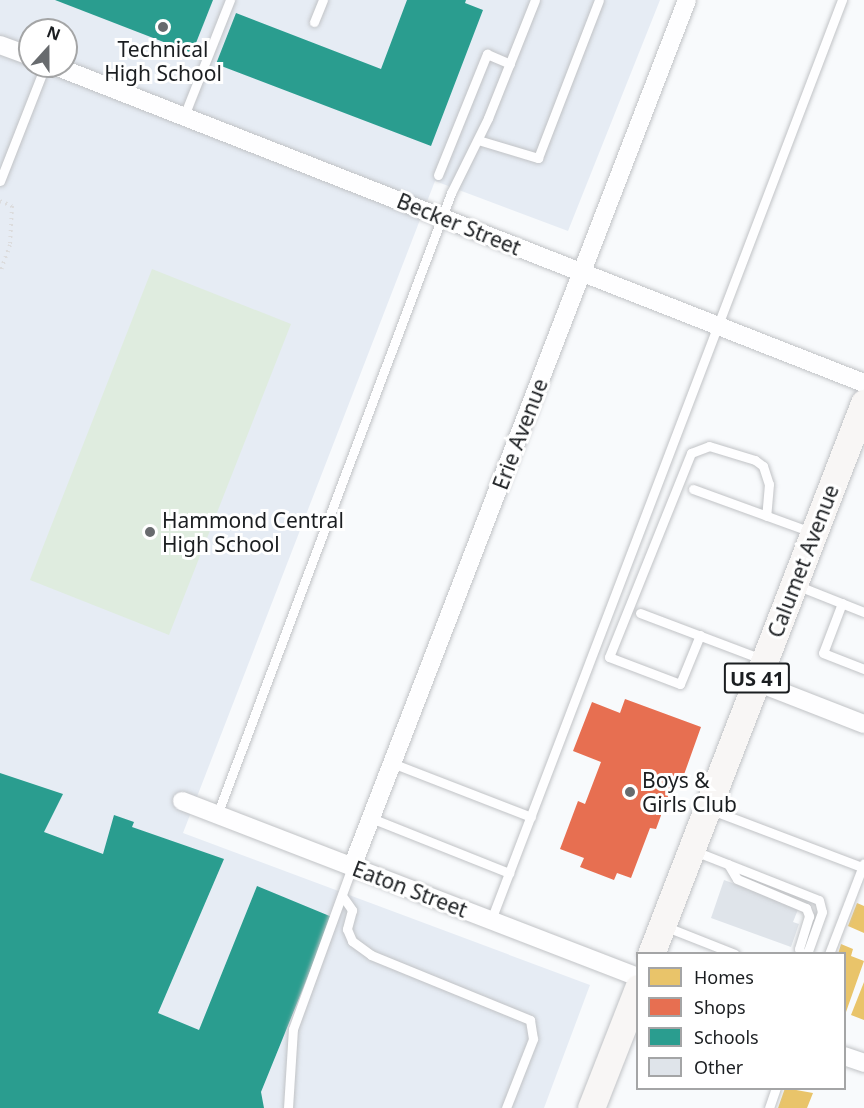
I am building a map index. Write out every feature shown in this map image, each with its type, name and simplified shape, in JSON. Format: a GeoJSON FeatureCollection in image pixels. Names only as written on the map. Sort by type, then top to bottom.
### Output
{"type":"FeatureCollection","features":[{"type":"Feature","properties":{"kind":"main road","name":"Calumet Avenue"},"geometry":{"type":"LineString","coordinates":[[652,952],[864,403]]}},
{"type":"Feature","properties":{"kind":"main road"},"geometry":{"type":"LineString","coordinates":[[591,1108],[636,993]]}},
{"type":"Feature","properties":{"kind":"street","name":"Erie Avenue"},"geometry":{"type":"LineString","coordinates":[[352,867],[687,0]]}},
{"type":"Feature","properties":{"kind":"street"},"geometry":{"type":"LineString","coordinates":[[0,45],[18,52]]}},
{"type":"Feature","properties":{"kind":"street","name":"Becker Street"},"geometry":{"type":"LineString","coordinates":[[78,75],[864,383]]}},
{"type":"Feature","properties":{"kind":"street"},"geometry":{"type":"LineString","coordinates":[[760,671],[864,724]]}},
{"type":"Feature","properties":{"kind":"street","name":"Eaton Street"},"geometry":{"type":"LineString","coordinates":[[182,801],[636,976]]}},
{"type":"Feature","properties":{"kind":"street"},"geometry":{"type":"LineString","coordinates":[[846,1057],[864,1063]]}},
{"type":"Feature","properties":{"kind":"lane"},"geometry":{"type":"LineString","coordinates":[[184,116],[230,0]]}},
{"type":"Feature","properties":{"kind":"lane"},"geometry":{"type":"LineString","coordinates":[[314,22],[323,0]]}},
{"type":"Feature","properties":{"kind":"lane"},"geometry":{"type":"LineString","coordinates":[[217,815],[443,218],[478,140],[535,0]]}},
{"type":"Feature","properties":{"kind":"lane"},"geometry":{"type":"LineString","coordinates":[[478,140],[538,158],[599,0]]}},
{"type":"Feature","properties":{"kind":"lane"},"geometry":{"type":"LineString","coordinates":[[491,920],[842,0]]}},
{"type":"Feature","properties":{"kind":"lane"},"geometry":{"type":"LineString","coordinates":[[438,175],[487,54],[510,64]]}},
{"type":"Feature","properties":{"kind":"lane"},"geometry":{"type":"LineString","coordinates":[[0,181],[40,78]]}},
{"type":"Feature","properties":{"kind":"lane"},"geometry":{"type":"LineString","coordinates":[[700,635],[680,684],[609,657],[691,453],[709,446],[763,466],[769,484],[766,516]]}},
{"type":"Feature","properties":{"kind":"lane"},"geometry":{"type":"LineString","coordinates":[[693,489],[813,533]]}},
{"type":"Feature","properties":{"kind":"lane"},"geometry":{"type":"LineString","coordinates":[[794,584],[864,612]]}},
{"type":"Feature","properties":{"kind":"lane"},"geometry":{"type":"LineString","coordinates":[[842,603],[823,654],[864,669]]}},
{"type":"Feature","properties":{"kind":"lane"},"geometry":{"type":"LineString","coordinates":[[640,613],[700,635],[760,671]]}},
{"type":"Feature","properties":{"kind":"lane"},"geometry":{"type":"LineString","coordinates":[[392,763],[531,817]]}},
{"type":"Feature","properties":{"kind":"lane"},"geometry":{"type":"LineString","coordinates":[[707,808],[863,865],[859,889],[830,952]]}},
{"type":"Feature","properties":{"kind":"lane"},"geometry":{"type":"LineString","coordinates":[[371,818],[509,873]]}},
{"type":"Feature","properties":{"kind":"lane"},"geometry":{"type":"LineString","coordinates":[[691,850],[819,900],[822,912],[808,952]]}},
{"type":"Feature","properties":{"kind":"lane"},"geometry":{"type":"LineString","coordinates":[[728,864],[737,879],[806,908],[809,916],[800,949],[801,952]]}},
{"type":"Feature","properties":{"kind":"lane"},"geometry":{"type":"LineString","coordinates":[[288,1108],[293,1029],[337,904],[343,897],[352,867]]}},
{"type":"Feature","properties":{"kind":"lane"},"geometry":{"type":"LineString","coordinates":[[343,897],[352,910],[347,929],[352,941],[371,955],[530,1020],[533,1039],[506,1108]]}},
{"type":"Feature","properties":{"kind":"lane"},"geometry":{"type":"LineString","coordinates":[[662,925],[730,952]]}},
{"type":"Feature","properties":{"kind":"lane"},"geometry":{"type":"LineString","coordinates":[[769,1108],[777,1090]]}},
{"type":"Feature","properties":{"kind":"path"},"geometry":{"type":"LineString","coordinates":[[0,201],[12,206],[10,246],[0,272]]}},
{"type":"Feature","properties":{"kind":"shaded area","name":"Hammond Central High School"},"geometry":{"type":"Polygon","coordinates":[[[0,0],[660,0],[568,231],[435,181],[183,833],[590,985],[544,1108],[0,1108],[0,0]]]}},
{"type":"Feature","properties":{"kind":"green space"},"geometry":{"type":"Polygon","coordinates":[[[152,269],[291,324],[169,635],[30,580],[152,269]]]}},
{"type":"Feature","properties":{"kind":"building: Homes"},"geometry":{"type":"Polygon","coordinates":[[[857,903],[864,906],[864,933],[848,926],[857,903]]]}},
{"type":"Feature","properties":{"kind":"building: Homes"},"geometry":{"type":"Polygon","coordinates":[[[841,944],[853,949],[851,956],[864,961],[846,1012],[846,952],[839,952],[841,944]]]}},
{"type":"Feature","properties":{"kind":"building: Homes"},"geometry":{"type":"Polygon","coordinates":[[[864,982],[864,1020],[851,1015],[864,982]]]}},
{"type":"Feature","properties":{"kind":"building: Homes"},"geometry":{"type":"Polygon","coordinates":[[[784,1090],[813,1093],[807,1108],[778,1108],[784,1090]]]}},
{"type":"Feature","properties":{"kind":"building: Shops","name":"Boys & Girls Club"},"geometry":{"type":"Polygon","coordinates":[[[625,699],[701,727],[681,783],[674,780],[656,829],[650,828],[631,878],[617,873],[614,880],[580,867],[584,858],[560,849],[578,801],[585,804],[601,762],[573,751],[592,702],[620,713],[625,699]]]}},
{"type":"Feature","properties":{"kind":"building: Schools","name":"Technical High School"},"geometry":{"type":"Polygon","coordinates":[[[55,0],[213,0],[192,53],[55,0]]]}},
{"type":"Feature","properties":{"kind":"building: Schools"},"geometry":{"type":"Polygon","coordinates":[[[407,0],[466,0],[465,3],[483,10],[431,146],[216,64],[236,13],[381,69],[407,0]]]}},
{"type":"Feature","properties":{"kind":"building: Schools"},"geometry":{"type":"Polygon","coordinates":[[[0,773],[63,794],[44,832],[103,854],[114,815],[134,822],[132,827],[224,859],[158,1013],[199,1030],[257,886],[332,917],[261,1092],[264,1108],[0,1108],[0,773]]]}},
{"type":"Feature","properties":{"kind":"building: Other"},"geometry":{"type":"Polygon","coordinates":[[[724,880],[799,907],[793,922],[799,924],[791,947],[711,918],[724,880]]]}},
{"type":"Feature","properties":{"kind":"place","name":"Technical High School"},"geometry":{"type":"Point","coordinates":[163,27]}},
{"type":"Feature","properties":{"kind":"place","name":"Hammond Central High School"},"geometry":{"type":"Point","coordinates":[150,532]}},
{"type":"Feature","properties":{"kind":"place","name":"Boys & Girls Club"},"geometry":{"type":"Point","coordinates":[630,792]}}]}
